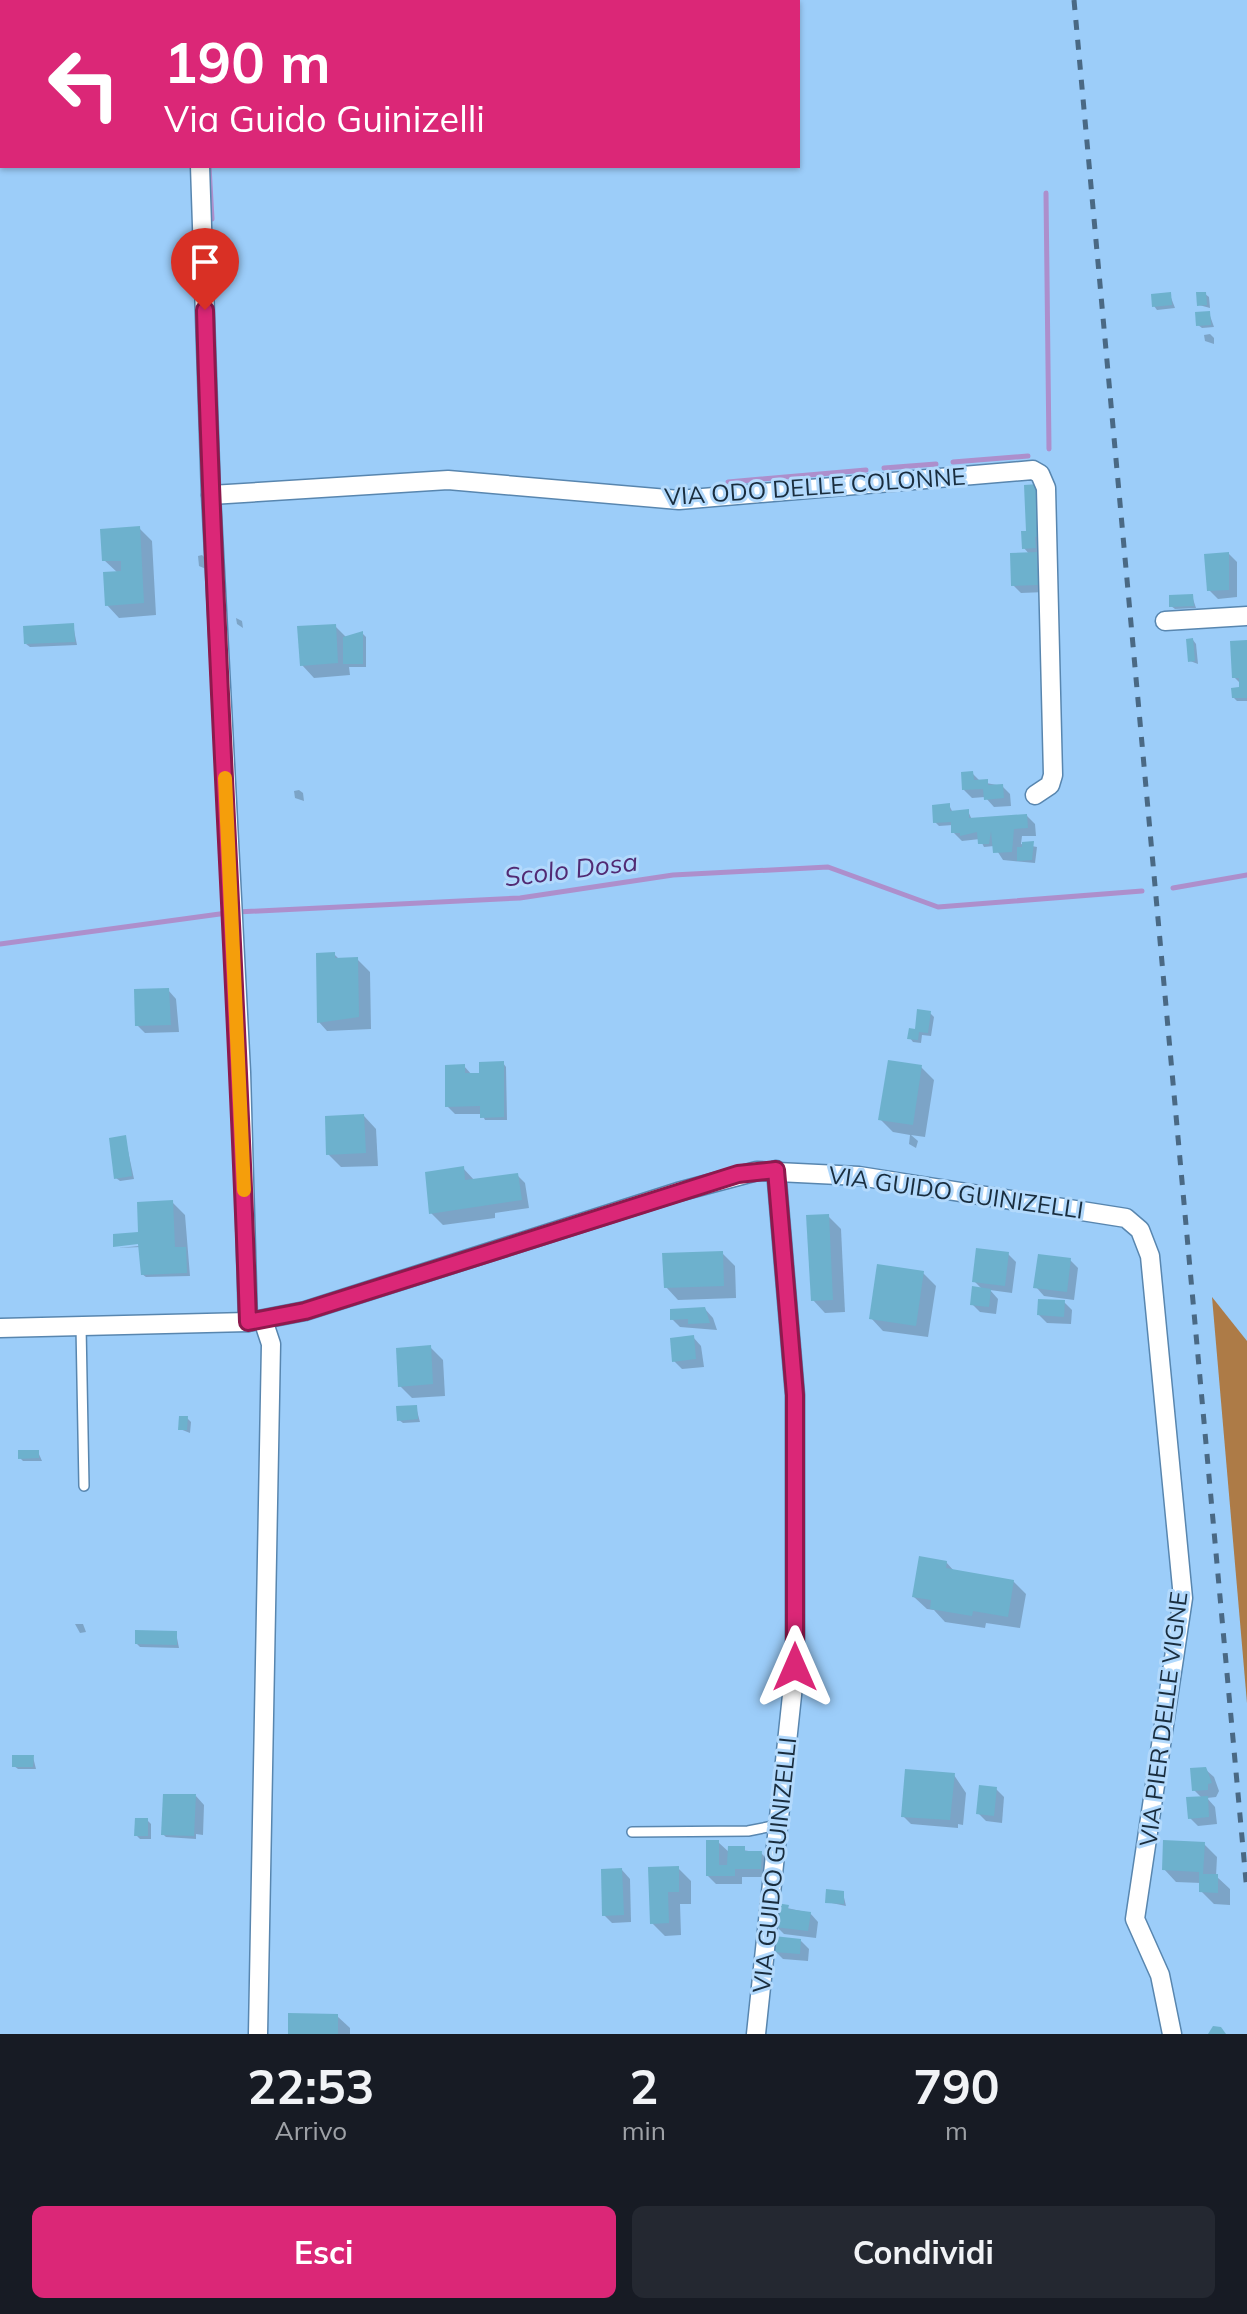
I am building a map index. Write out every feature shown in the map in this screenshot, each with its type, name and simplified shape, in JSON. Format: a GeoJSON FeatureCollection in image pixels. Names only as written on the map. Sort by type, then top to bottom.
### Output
{"type":"FeatureCollection","features":[{"type":"Feature","properties":{"kind":"street"},"geometry":{"type":"LineString","coordinates":[[200,168],[211,495],[255,1321],[271,1344],[258,2034]]}},
{"type":"Feature","properties":{"kind":"street","name":"VIA ODO DELLE COLONNE"},"geometry":{"type":"LineString","coordinates":[[211,495],[448,480],[692,499],[1033,470],[1040,474],[1046,488],[1053,775],[1050,785],[1035,795]]}},
{"type":"Feature","properties":{"kind":"street"},"geometry":{"type":"LineString","coordinates":[[1165,621],[1247,616]]}},
{"type":"Feature","properties":{"kind":"street","name":"VIA GUIDO GUINIZELLI"},"geometry":{"type":"LineString","coordinates":[[756,2034],[795,1667],[795,1395],[776,1170]]}},
{"type":"Feature","properties":{"kind":"street","name":"VIA GUIDO GUINIZELLI"},"geometry":{"type":"LineString","coordinates":[[0,1328],[255,1321],[305,1311],[738,1174],[776,1170],[874,1178],[1117,1215],[1133,1223]]}},
{"type":"Feature","properties":{"kind":"street","name":"VIA PIER DELLE VIGNE"},"geometry":{"type":"LineString","coordinates":[[1133,1223],[1147,1242],[1150,1256],[1183,1598],[1135,1919],[1160,1975],[1172,2034]]}},
{"type":"Feature","properties":{"kind":"lane"},"geometry":{"type":"LineString","coordinates":[[81,1326],[84,1486]]}},
{"type":"Feature","properties":{"kind":"lane"},"geometry":{"type":"LineString","coordinates":[[632,1832],[748,1831],[778,1825]]}},
{"type":"Feature","properties":{"kind":"shaded area"},"geometry":{"type":"Polygon","coordinates":[[[1212,1297],[1247,1341],[1247,1703],[1212,1297]]]}},
{"type":"Feature","properties":{"kind":"building"},"geometry":{"type":"Polygon","coordinates":[[[1171,292],[1172,305],[1152,307],[1151,294],[1171,292]]]}},
{"type":"Feature","properties":{"kind":"building"},"geometry":{"type":"Polygon","coordinates":[[[1196,292],[1206,292],[1207,305],[1197,306],[1196,292]]]}},
{"type":"Feature","properties":{"kind":"building"},"geometry":{"type":"Polygon","coordinates":[[[1210,311],[1211,325],[1196,326],[1195,312],[1210,311]]]}},
{"type":"Feature","properties":{"kind":"building"},"geometry":{"type":"Polygon","coordinates":[[[1039,484],[1042,536],[1035,537],[1036,548],[1022,549],[1021,531],[1026,531],[1024,485],[1039,484]]]}},
{"type":"Feature","properties":{"kind":"building"},"geometry":{"type":"Polygon","coordinates":[[[140,526],[144,603],[105,606],[103,572],[121,571],[121,561],[102,561],[100,529],[140,526]]]}},
{"type":"Feature","properties":{"kind":"building"},"geometry":{"type":"Polygon","coordinates":[[[1037,552],[1038,585],[1011,586],[1010,553],[1037,552]]]}},
{"type":"Feature","properties":{"kind":"building"},"geometry":{"type":"Polygon","coordinates":[[[1229,552],[1229,590],[1207,591],[1204,554],[1229,552]]]}},
{"type":"Feature","properties":{"kind":"building"},"geometry":{"type":"Polygon","coordinates":[[[1193,594],[1194,606],[1169,607],[1169,595],[1193,594]]]}},
{"type":"Feature","properties":{"kind":"building"},"geometry":{"type":"Polygon","coordinates":[[[74,623],[75,642],[24,644],[23,626],[74,623]]]}},
{"type":"Feature","properties":{"kind":"building"},"geometry":{"type":"Polygon","coordinates":[[[336,624],[338,663],[300,666],[297,626],[336,624]]]}},
{"type":"Feature","properties":{"kind":"building"},"geometry":{"type":"Polygon","coordinates":[[[363,631],[363,664],[343,664],[343,637],[363,631]]]}},
{"type":"Feature","properties":{"kind":"building"},"geometry":{"type":"Polygon","coordinates":[[[1193,638],[1195,661],[1188,662],[1186,639],[1193,638]]]}},
{"type":"Feature","properties":{"kind":"building"},"geometry":{"type":"Polygon","coordinates":[[[1247,640],[1247,698],[1232,698],[1231,688],[1239,687],[1239,678],[1232,678],[1230,641],[1247,640]]]}},
{"type":"Feature","properties":{"kind":"building"},"geometry":{"type":"Polygon","coordinates":[[[973,771],[974,780],[988,779],[988,785],[1003,784],[1004,798],[984,800],[983,789],[962,790],[961,772],[973,771]]]}},
{"type":"Feature","properties":{"kind":"building"},"geometry":{"type":"Polygon","coordinates":[[[950,803],[950,811],[969,809],[969,818],[1027,814],[1028,828],[1014,829],[1012,852],[993,853],[991,831],[989,844],[978,844],[977,832],[960,836],[960,833],[951,833],[951,822],[933,823],[932,805],[950,803]]]}},
{"type":"Feature","properties":{"kind":"building"},"geometry":{"type":"Polygon","coordinates":[[[1034,841],[1032,860],[1017,861],[1017,847],[1022,847],[1022,842],[1034,841]]]}},
{"type":"Feature","properties":{"kind":"building"},"geometry":{"type":"Polygon","coordinates":[[[335,952],[335,958],[358,957],[359,1017],[317,1023],[316,953],[335,952]]]}},
{"type":"Feature","properties":{"kind":"building"},"geometry":{"type":"Polygon","coordinates":[[[169,988],[171,1025],[135,1026],[134,989],[169,988]]]}},
{"type":"Feature","properties":{"kind":"building"},"geometry":{"type":"Polygon","coordinates":[[[917,1009],[931,1011],[928,1033],[919,1032],[918,1040],[907,1039],[909,1028],[915,1029],[917,1009]]]}},
{"type":"Feature","properties":{"kind":"building"},"geometry":{"type":"Polygon","coordinates":[[[888,1060],[922,1065],[913,1125],[878,1120],[888,1060]]]}},
{"type":"Feature","properties":{"kind":"building"},"geometry":{"type":"Polygon","coordinates":[[[504,1061],[504,1117],[480,1118],[480,1106],[445,1107],[445,1065],[465,1064],[465,1073],[479,1073],[479,1062],[504,1061]]]}},
{"type":"Feature","properties":{"kind":"building"},"geometry":{"type":"Polygon","coordinates":[[[364,1114],[366,1153],[326,1155],[325,1116],[364,1114]]]}},
{"type":"Feature","properties":{"kind":"building"},"geometry":{"type":"Polygon","coordinates":[[[126,1135],[132,1176],[114,1179],[109,1138],[126,1135]]]}},
{"type":"Feature","properties":{"kind":"building"},"geometry":{"type":"Polygon","coordinates":[[[464,1166],[465,1180],[518,1173],[522,1200],[429,1214],[425,1172],[464,1166]]]}},
{"type":"Feature","properties":{"kind":"building"},"geometry":{"type":"Polygon","coordinates":[[[173,1200],[175,1247],[186,1247],[187,1273],[141,1275],[138,1244],[113,1247],[113,1234],[138,1232],[137,1202],[173,1200]]]}},
{"type":"Feature","properties":{"kind":"building"},"geometry":{"type":"Polygon","coordinates":[[[829,1214],[833,1300],[811,1301],[806,1215],[829,1214]]]}},
{"type":"Feature","properties":{"kind":"building"},"geometry":{"type":"Polygon","coordinates":[[[976,1248],[1009,1252],[1005,1286],[972,1282],[976,1248]]]}},
{"type":"Feature","properties":{"kind":"building"},"geometry":{"type":"Polygon","coordinates":[[[723,1251],[724,1286],[664,1288],[662,1253],[723,1251]]]}},
{"type":"Feature","properties":{"kind":"building"},"geometry":{"type":"Polygon","coordinates":[[[1038,1254],[1071,1258],[1067,1292],[1033,1288],[1038,1254]]]}},
{"type":"Feature","properties":{"kind":"building"},"geometry":{"type":"Polygon","coordinates":[[[877,1264],[924,1271],[916,1326],[869,1319],[877,1264]]]}},
{"type":"Feature","properties":{"kind":"building"},"geometry":{"type":"Polygon","coordinates":[[[972,1286],[991,1289],[989,1307],[970,1305],[972,1286]]]}},
{"type":"Feature","properties":{"kind":"building"},"geometry":{"type":"Polygon","coordinates":[[[1038,1299],[1065,1300],[1064,1317],[1037,1315],[1038,1299]]]}},
{"type":"Feature","properties":{"kind":"building"},"geometry":{"type":"Polygon","coordinates":[[[705,1307],[710,1323],[688,1324],[688,1319],[670,1320],[670,1309],[705,1307]]]}},
{"type":"Feature","properties":{"kind":"building"},"geometry":{"type":"Polygon","coordinates":[[[694,1335],[696,1359],[672,1362],[670,1338],[694,1335]]]}},
{"type":"Feature","properties":{"kind":"building"},"geometry":{"type":"Polygon","coordinates":[[[431,1345],[433,1384],[398,1387],[396,1348],[431,1345]]]}},
{"type":"Feature","properties":{"kind":"building"},"geometry":{"type":"Polygon","coordinates":[[[417,1405],[418,1419],[397,1421],[396,1406],[417,1405]]]}},
{"type":"Feature","properties":{"kind":"building"},"geometry":{"type":"Polygon","coordinates":[[[179,1416],[188,1416],[187,1430],[178,1430],[179,1416]]]}},
{"type":"Feature","properties":{"kind":"building"},"geometry":{"type":"Polygon","coordinates":[[[18,1450],[39,1450],[39,1458],[18,1459],[18,1450]]]}},
{"type":"Feature","properties":{"kind":"building"},"geometry":{"type":"Polygon","coordinates":[[[919,1556],[947,1561],[946,1568],[1014,1580],[1008,1617],[973,1611],[972,1616],[930,1609],[931,1600],[912,1597],[919,1556]]]}},
{"type":"Feature","properties":{"kind":"building"},"geometry":{"type":"Polygon","coordinates":[[[135,1630],[177,1631],[177,1645],[135,1644],[135,1630]]]}},
{"type":"Feature","properties":{"kind":"building"},"geometry":{"type":"Polygon","coordinates":[[[12,1755],[34,1755],[33,1767],[12,1767],[12,1755]]]}},
{"type":"Feature","properties":{"kind":"building"},"geometry":{"type":"Polygon","coordinates":[[[1206,1767],[1212,1783],[1208,1784],[1208,1790],[1192,1791],[1190,1768],[1206,1767]]]}},
{"type":"Feature","properties":{"kind":"building"},"geometry":{"type":"Polygon","coordinates":[[[905,1769],[955,1773],[950,1820],[901,1817],[905,1769]]]}},
{"type":"Feature","properties":{"kind":"building"},"geometry":{"type":"Polygon","coordinates":[[[979,1785],[997,1787],[994,1816],[976,1814],[979,1785]]]}},
{"type":"Feature","properties":{"kind":"building"},"geometry":{"type":"Polygon","coordinates":[[[163,1794],[196,1794],[194,1836],[161,1835],[163,1794]]]}},
{"type":"Feature","properties":{"kind":"building"},"geometry":{"type":"Polygon","coordinates":[[[1208,1796],[1209,1817],[1188,1819],[1186,1797],[1208,1796]]]}},
{"type":"Feature","properties":{"kind":"building"},"geometry":{"type":"Polygon","coordinates":[[[135,1818],[148,1818],[148,1836],[134,1836],[135,1818]]]}},
{"type":"Feature","properties":{"kind":"building"},"geometry":{"type":"Polygon","coordinates":[[[706,1840],[719,1840],[719,1865],[727,1865],[728,1846],[745,1846],[745,1851],[762,1851],[761,1869],[735,1869],[735,1876],[706,1876],[706,1840]]]}},
{"type":"Feature","properties":{"kind":"building"},"geometry":{"type":"Polygon","coordinates":[[[1163,1840],[1205,1842],[1203,1874],[1218,1874],[1218,1893],[1199,1892],[1199,1872],[1162,1870],[1163,1840]]]}},
{"type":"Feature","properties":{"kind":"building"},"geometry":{"type":"Polygon","coordinates":[[[679,1866],[679,1892],[668,1892],[669,1923],[650,1924],[648,1867],[679,1866]]]}},
{"type":"Feature","properties":{"kind":"building"},"geometry":{"type":"Polygon","coordinates":[[[622,1868],[624,1915],[602,1916],[601,1869],[622,1868]]]}},
{"type":"Feature","properties":{"kind":"building"},"geometry":{"type":"Polygon","coordinates":[[[826,1889],[844,1891],[844,1904],[825,1903],[826,1889]]]}},
{"type":"Feature","properties":{"kind":"building"},"geometry":{"type":"Polygon","coordinates":[[[776,1903],[789,1905],[788,1909],[811,1912],[808,1931],[774,1927],[776,1903]]]}},
{"type":"Feature","properties":{"kind":"building"},"geometry":{"type":"Polygon","coordinates":[[[774,1936],[801,1939],[800,1954],[773,1952],[774,1936]]]}},
{"type":"Feature","properties":{"kind":"building"},"geometry":{"type":"Polygon","coordinates":[[[288,2013],[338,2014],[338,2034],[288,2034],[288,2013]]]}},
{"type":"Feature","properties":{"kind":"building"},"geometry":{"type":"Polygon","coordinates":[[[1213,2026],[1221,2027],[1226,2034],[1208,2034],[1213,2026]]]}},
{"type":"Feature","properties":{"kind":"waterway"},"geometry":{"type":"LineString","coordinates":[[209,168],[212,219]]}},
{"type":"Feature","properties":{"kind":"waterway"},"geometry":{"type":"LineString","coordinates":[[1046,193],[1049,449]]}},
{"type":"Feature","properties":{"kind":"waterway"},"geometry":{"type":"LineString","coordinates":[[953,462],[1028,456]]}},
{"type":"Feature","properties":{"kind":"waterway"},"geometry":{"type":"LineString","coordinates":[[884,468],[936,464]]}},
{"type":"Feature","properties":{"kind":"waterway"},"geometry":{"type":"LineString","coordinates":[[728,482],[866,470]]}},
{"type":"Feature","properties":{"kind":"waterway","name":"Scolo Dosa"},"geometry":{"type":"LineString","coordinates":[[237,912],[520,898],[673,875],[828,867],[938,907],[1142,891]]}},
{"type":"Feature","properties":{"kind":"waterway","name":"Scolo Dosa"},"geometry":{"type":"LineString","coordinates":[[1173,888],[1247,875]]}},
{"type":"Feature","properties":{"kind":"waterway","name":"Scolo Dosa"},"geometry":{"type":"LineString","coordinates":[[0,944],[227,913]]}},
{"type":"Feature","properties":{"kind":"railway"},"geometry":{"type":"LineString","coordinates":[[1074,0],[1247,1892]]}},
{"type":"Feature","properties":{"kind":"slow traffic"},"geometry":{"type":"LineString","coordinates":[[225,778],[241,1072],[244,1190]]}},
{"type":"Feature","properties":{"kind":"route"},"geometry":{"type":"LineString","coordinates":[[205,310],[212,526],[241,1072],[248,1322],[305,1311],[738,1174],[776,1170],[795,1395],[795,1667]]}}]}
